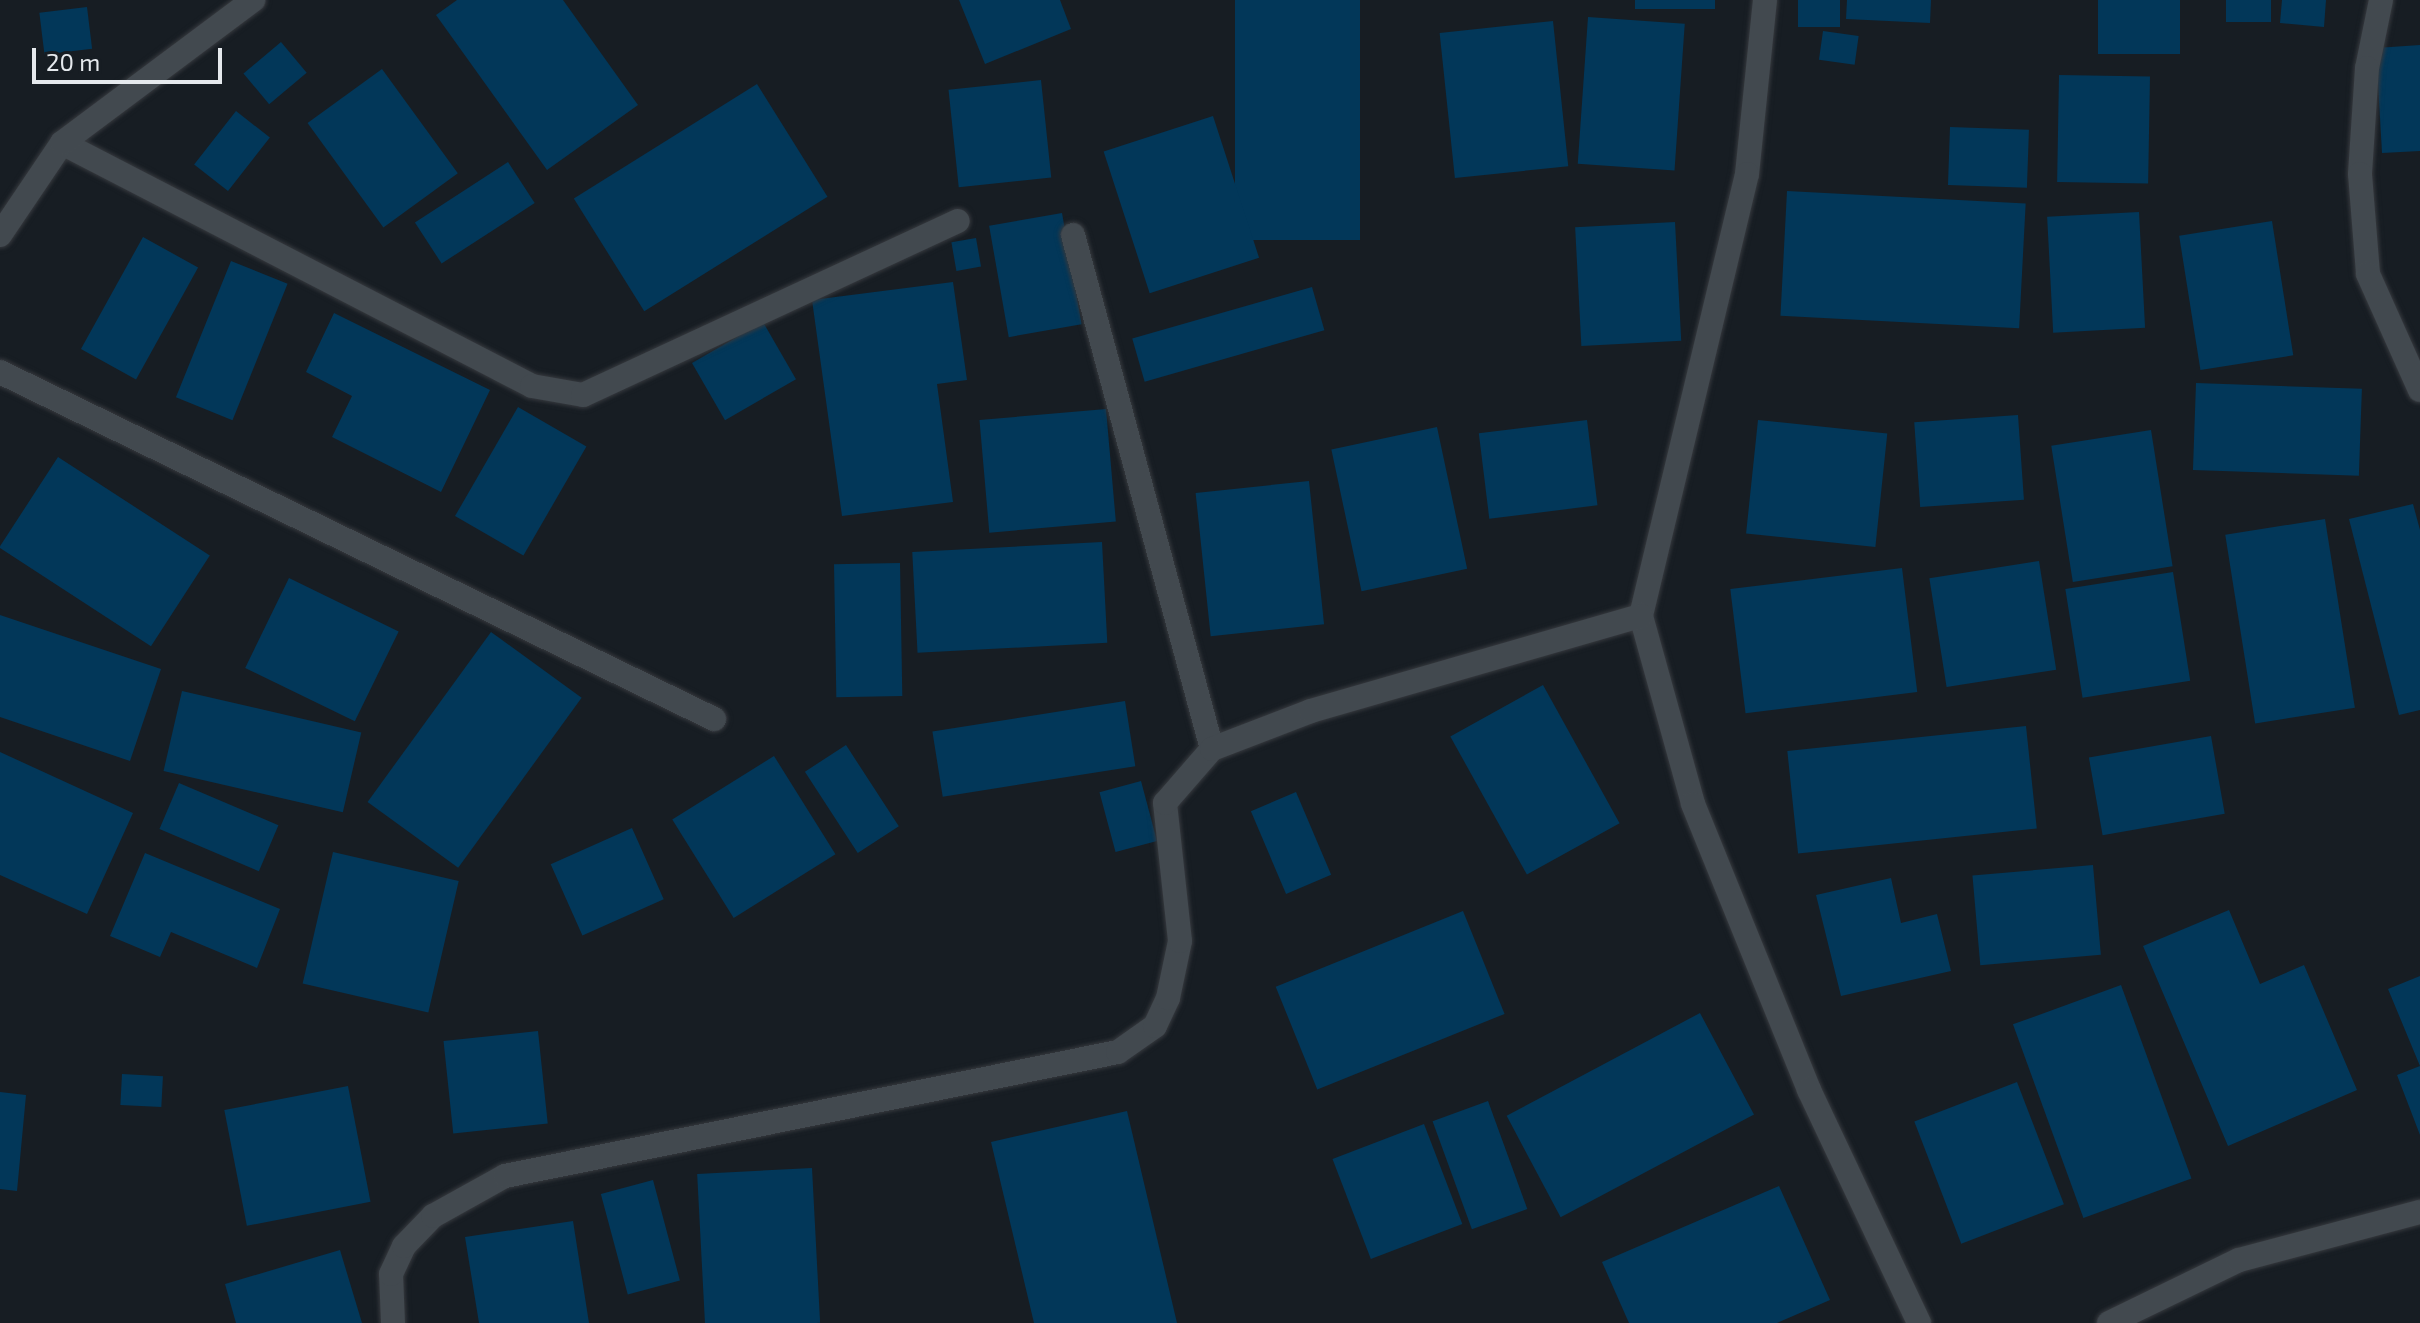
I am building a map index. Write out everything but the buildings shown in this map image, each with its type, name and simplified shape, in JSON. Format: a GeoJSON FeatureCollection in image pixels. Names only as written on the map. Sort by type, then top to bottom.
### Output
{"type":"FeatureCollection","features":[{"type":"Feature","properties":{"kind":"street"},"geometry":{"type":"LineString","coordinates":[[0,235],[62,143],[253,0]]}},
{"type":"Feature","properties":{"kind":"street"},"geometry":{"type":"LineString","coordinates":[[1765,0],[1747,174],[1641,616],[1693,804],[1809,1090],[1919,1323]]}},
{"type":"Feature","properties":{"kind":"street"},"geometry":{"type":"LineString","coordinates":[[2381,0],[2367,68],[2360,174],[2368,274],[2420,390]]}},
{"type":"Feature","properties":{"kind":"street"},"geometry":{"type":"LineString","coordinates":[[62,143],[532,386],[583,395],[958,221]]}},
{"type":"Feature","properties":{"kind":"street"},"geometry":{"type":"LineString","coordinates":[[1073,235],[1212,749]]}},
{"type":"Feature","properties":{"kind":"street"},"geometry":{"type":"LineString","coordinates":[[0,372],[714,719]]}},
{"type":"Feature","properties":{"kind":"street"},"geometry":{"type":"LineString","coordinates":[[393,1323],[391,1274],[404,1246],[433,1216],[505,1176],[1118,1052],[1155,1026],[1168,998],[1180,941],[1165,803],[1212,749],[1311,711],[1641,616]]}},
{"type":"Feature","properties":{"kind":"street"},"geometry":{"type":"LineString","coordinates":[[2109,1323],[2239,1260],[2420,1212]]}}]}
